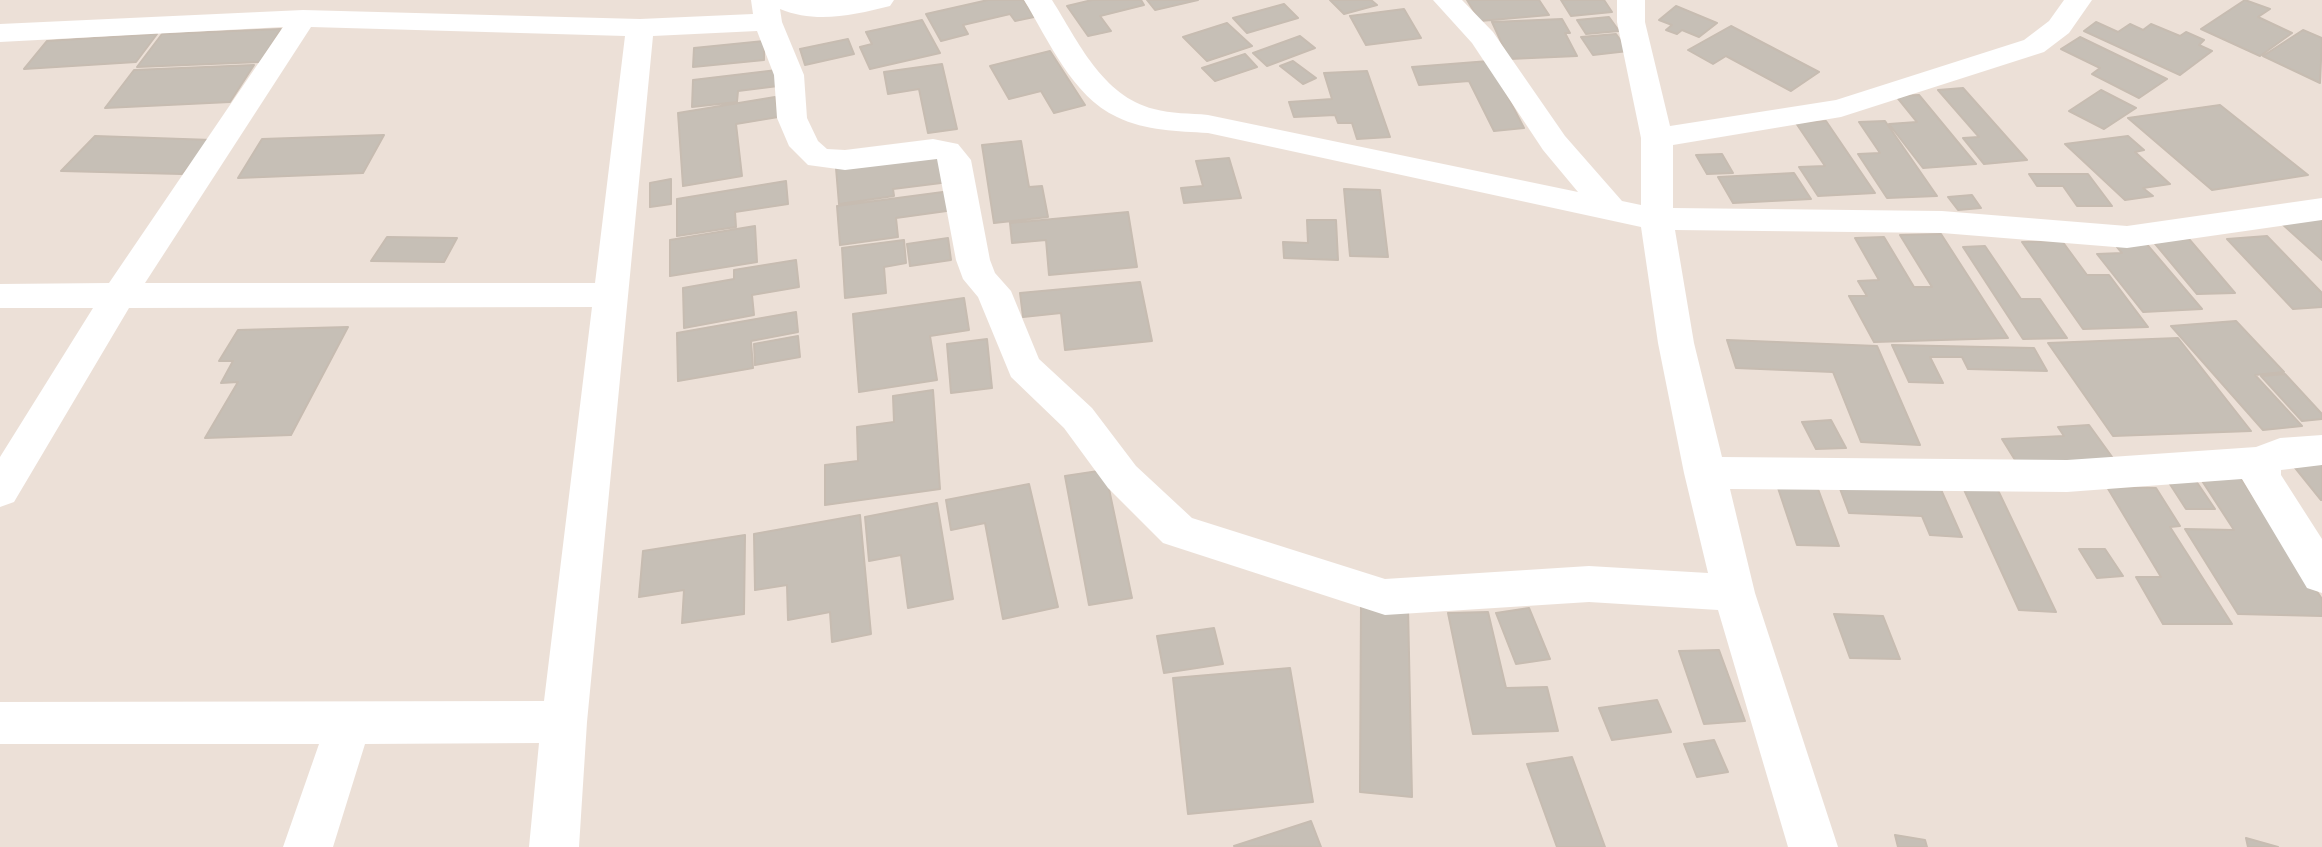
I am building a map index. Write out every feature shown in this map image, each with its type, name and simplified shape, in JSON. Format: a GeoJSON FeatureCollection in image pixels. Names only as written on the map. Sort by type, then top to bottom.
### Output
{"type":"FeatureCollection","features":[{"type":"Feature","properties":{"kind":"street"},"geometry":{"type":"LineString","coordinates":[[0,63],[14,33],[303,18],[640,28],[772,7],[832,9],[880,0]]}},
{"type":"Feature","properties":{"kind":"street"},"geometry":{"type":"LineString","coordinates":[[1038,0],[1095,90],[1147,118],[1208,124],[1657,219],[1942,222],[2127,237],[2322,209]]}},
{"type":"Feature","properties":{"kind":"street"},"geometry":{"type":"LineString","coordinates":[[1447,0],[1483,38],[1554,143],[1610,208]]}},
{"type":"Feature","properties":{"kind":"street"},"geometry":{"type":"LineString","coordinates":[[1631,0],[1631,22],[1657,138],[1657,219],[1676,343],[1704,473],[1734,593],[1813,847]]}},
{"type":"Feature","properties":{"kind":"street"},"geometry":{"type":"LineString","coordinates":[[1657,138],[1841,108],[2034,46],[2059,27],[2078,0]]}},
{"type":"Feature","properties":{"kind":"street"},"geometry":{"type":"LineString","coordinates":[[772,7],[789,75],[792,118],[805,146],[819,158],[845,160],[933,149],[947,151],[955,160],[973,260],[980,279],[993,292],[1024,367],[1078,418],[1122,477],[1178,531],[1385,597],[1590,584],[1734,593]]}},
{"type":"Feature","properties":{"kind":"street"},"geometry":{"type":"LineString","coordinates":[[0,491],[120,296],[303,18]]}},
{"type":"Feature","properties":{"kind":"street"},"geometry":{"type":"LineString","coordinates":[[554,847],[564,722],[640,28]]}},
{"type":"Feature","properties":{"kind":"street"},"geometry":{"type":"LineString","coordinates":[[0,296],[611,295]]}},
{"type":"Feature","properties":{"kind":"street"},"geometry":{"type":"LineString","coordinates":[[1704,473],[2067,476],[2261,462],[2280,453],[2322,450]]}},
{"type":"Feature","properties":{"kind":"street"},"geometry":{"type":"LineString","coordinates":[[2261,462],[2261,477],[2322,575]]}},
{"type":"Feature","properties":{"kind":"street"},"geometry":{"type":"LineString","coordinates":[[308,847],[349,722]]}},
{"type":"Feature","properties":{"kind":"street"},"geometry":{"type":"LineString","coordinates":[[0,723],[564,722]]}},
{"type":"Feature","properties":{"kind":"building"},"geometry":{"type":"Polygon","coordinates":[[[988,0],[1023,0],[1034,17],[1015,21],[1010,14],[963,25],[968,34],[941,41],[926,14],[988,0]]]}},
{"type":"Feature","properties":{"kind":"building"},"geometry":{"type":"Polygon","coordinates":[[[1092,0],[1141,0],[1144,5],[1100,16],[1111,31],[1088,36],[1067,6],[1092,0]]]}},
{"type":"Feature","properties":{"kind":"building"},"geometry":{"type":"Polygon","coordinates":[[[1147,0],[1198,0],[1155,10],[1147,0]]]}},
{"type":"Feature","properties":{"kind":"building"},"geometry":{"type":"Polygon","coordinates":[[[1330,0],[1371,0],[1377,5],[1344,14],[1330,0]]]}},
{"type":"Feature","properties":{"kind":"building"},"geometry":{"type":"Polygon","coordinates":[[[1467,0],[1539,0],[1549,15],[1480,21],[1467,0]]]}},
{"type":"Feature","properties":{"kind":"building"},"geometry":{"type":"Polygon","coordinates":[[[1561,0],[1604,0],[1612,12],[1571,16],[1561,0]]]}},
{"type":"Feature","properties":{"kind":"building"},"geometry":{"type":"Polygon","coordinates":[[[2245,0],[2270,9],[2258,17],[2292,33],[2260,56],[2201,29],[2245,0]]]}},
{"type":"Feature","properties":{"kind":"building"},"geometry":{"type":"Polygon","coordinates":[[[1284,4],[1298,18],[1247,33],[1233,18],[1284,4]]]}},
{"type":"Feature","properties":{"kind":"building"},"geometry":{"type":"Polygon","coordinates":[[[1676,6],[1717,23],[1699,37],[1682,30],[1677,34],[1666,30],[1672,25],[1659,20],[1676,6]]]}},
{"type":"Feature","properties":{"kind":"building"},"geometry":{"type":"Polygon","coordinates":[[[1404,9],[1421,38],[1366,45],[1350,16],[1404,9]]]}},
{"type":"Feature","properties":{"kind":"building"},"geometry":{"type":"Polygon","coordinates":[[[1609,17],[1619,31],[1586,34],[1577,20],[1609,17]]]}},
{"type":"Feature","properties":{"kind":"building"},"geometry":{"type":"Polygon","coordinates":[[[1562,19],[1570,33],[1565,33],[1577,56],[1509,59],[1492,22],[1562,19]]]}},
{"type":"Feature","properties":{"kind":"building"},"geometry":{"type":"Polygon","coordinates":[[[922,20],[940,53],[870,69],[860,47],[872,44],[866,32],[922,20]]]}},
{"type":"Feature","properties":{"kind":"building"},"geometry":{"type":"Polygon","coordinates":[[[2096,22],[2118,32],[2130,24],[2143,30],[2151,24],[2180,36],[2186,32],[2204,40],[2199,45],[2212,51],[2180,75],[2084,31],[2096,22]]]}},
{"type":"Feature","properties":{"kind":"building"},"geometry":{"type":"Polygon","coordinates":[[[1227,23],[1252,46],[1207,61],[1183,37],[1227,23]]]}},
{"type":"Feature","properties":{"kind":"building"},"geometry":{"type":"Polygon","coordinates":[[[1731,26],[1819,72],[1791,91],[1726,56],[1713,64],[1688,50],[1731,26]]]}},
{"type":"Feature","properties":{"kind":"building"},"geometry":{"type":"Polygon","coordinates":[[[281,29],[260,62],[137,67],[162,34],[281,29]]]}},
{"type":"Feature","properties":{"kind":"building"},"geometry":{"type":"Polygon","coordinates":[[[2303,30],[2322,38],[2320,83],[2263,56],[2303,30]]]}},
{"type":"Feature","properties":{"kind":"building"},"geometry":{"type":"Polygon","coordinates":[[[157,34],[136,62],[24,69],[47,41],[157,34]]]}},
{"type":"Feature","properties":{"kind":"building"},"geometry":{"type":"Polygon","coordinates":[[[1616,34],[1628,51],[1593,55],[1581,37],[1616,34]]]}},
{"type":"Feature","properties":{"kind":"building"},"geometry":{"type":"Polygon","coordinates":[[[1300,36],[1315,48],[1267,66],[1253,53],[1300,36]]]}},
{"type":"Feature","properties":{"kind":"building"},"geometry":{"type":"Polygon","coordinates":[[[2080,37],[2167,79],[2139,98],[2092,74],[2100,68],[2061,49],[2080,37]]]}},
{"type":"Feature","properties":{"kind":"building"},"geometry":{"type":"Polygon","coordinates":[[[848,39],[854,54],[805,65],[800,49],[848,39]]]}},
{"type":"Feature","properties":{"kind":"building"},"geometry":{"type":"Polygon","coordinates":[[[764,41],[764,60],[693,67],[694,48],[764,41]]]}},
{"type":"Feature","properties":{"kind":"building"},"geometry":{"type":"Polygon","coordinates":[[[1050,51],[1085,105],[1054,113],[1041,91],[1009,99],[990,66],[1050,51]]]}},
{"type":"Feature","properties":{"kind":"building"},"geometry":{"type":"Polygon","coordinates":[[[1245,54],[1257,67],[1215,81],[1202,68],[1245,54]]]}},
{"type":"Feature","properties":{"kind":"building"},"geometry":{"type":"Polygon","coordinates":[[[1293,61],[1316,78],[1303,84],[1280,66],[1293,61]]]}},
{"type":"Feature","properties":{"kind":"building"},"geometry":{"type":"Polygon","coordinates":[[[1489,61],[1524,128],[1494,131],[1469,81],[1419,85],[1412,67],[1489,61]]]}},
{"type":"Feature","properties":{"kind":"building"},"geometry":{"type":"Polygon","coordinates":[[[942,64],[957,129],[928,133],[919,89],[888,94],[884,72],[942,64]]]}},
{"type":"Feature","properties":{"kind":"building"},"geometry":{"type":"Polygon","coordinates":[[[254,65],[230,102],[105,108],[134,70],[254,65]]]}},
{"type":"Feature","properties":{"kind":"building"},"geometry":{"type":"Polygon","coordinates":[[[777,70],[778,86],[738,91],[737,102],[692,107],[693,80],[777,70]]]}},
{"type":"Feature","properties":{"kind":"building"},"geometry":{"type":"Polygon","coordinates":[[[1367,71],[1390,137],[1357,139],[1352,123],[1338,123],[1335,115],[1294,117],[1289,102],[1332,99],[1324,73],[1367,71]]]}},
{"type":"Feature","properties":{"kind":"building"},"geometry":{"type":"Polygon","coordinates":[[[1963,88],[2027,160],[1984,164],[1963,138],[1979,137],[1938,90],[1963,88]]]}},
{"type":"Feature","properties":{"kind":"building"},"geometry":{"type":"Polygon","coordinates":[[[2101,90],[2136,108],[2104,129],[2069,111],[2101,90]]]}},
{"type":"Feature","properties":{"kind":"building"},"geometry":{"type":"Polygon","coordinates":[[[1919,95],[1976,164],[1923,168],[1889,124],[1917,122],[1896,96],[1919,95]]]}},
{"type":"Feature","properties":{"kind":"building"},"geometry":{"type":"Polygon","coordinates":[[[775,97],[778,117],[736,124],[742,176],[683,186],[678,113],[775,97]]]}},
{"type":"Feature","properties":{"kind":"building"},"geometry":{"type":"Polygon","coordinates":[[[2220,105],[2308,175],[2212,190],[2128,118],[2220,105]]]}},
{"type":"Feature","properties":{"kind":"building"},"geometry":{"type":"Polygon","coordinates":[[[1826,121],[1875,193],[1818,196],[1799,167],[1825,166],[1796,123],[1826,121]]]}},
{"type":"Feature","properties":{"kind":"building"},"geometry":{"type":"Polygon","coordinates":[[[1885,121],[1937,196],[1887,198],[1858,154],[1880,153],[1859,122],[1885,121]]]}},
{"type":"Feature","properties":{"kind":"building"},"geometry":{"type":"Polygon","coordinates":[[[384,135],[363,173],[238,178],[262,139],[384,135]]]}},
{"type":"Feature","properties":{"kind":"building"},"geometry":{"type":"Polygon","coordinates":[[[95,136],[212,140],[182,174],[61,171],[95,136]]]}},
{"type":"Feature","properties":{"kind":"building"},"geometry":{"type":"Polygon","coordinates":[[[2128,136],[2144,150],[2135,152],[2170,184],[2143,188],[2153,196],[2125,200],[2065,144],[2128,136]]]}},
{"type":"Feature","properties":{"kind":"building"},"geometry":{"type":"Polygon","coordinates":[[[1021,141],[1029,187],[1042,186],[1048,217],[994,223],[982,145],[1021,141]]]}},
{"type":"Feature","properties":{"kind":"building"},"geometry":{"type":"Polygon","coordinates":[[[944,153],[949,182],[893,189],[894,196],[839,204],[836,168],[944,153]]]}},
{"type":"Feature","properties":{"kind":"building"},"geometry":{"type":"Polygon","coordinates":[[[1722,154],[1733,173],[1707,174],[1696,155],[1722,154]]]}},
{"type":"Feature","properties":{"kind":"building"},"geometry":{"type":"Polygon","coordinates":[[[1229,158],[1241,198],[1184,203],[1181,188],[1203,186],[1196,161],[1229,158]]]}},
{"type":"Feature","properties":{"kind":"building"},"geometry":{"type":"Polygon","coordinates":[[[1794,173],[1811,199],[1733,203],[1718,177],[1794,173]]]}},
{"type":"Feature","properties":{"kind":"building"},"geometry":{"type":"Polygon","coordinates":[[[2029,174],[2088,174],[2112,206],[2077,206],[2063,186],[2037,186],[2029,174]]]}},
{"type":"Feature","properties":{"kind":"building"},"geometry":{"type":"Polygon","coordinates":[[[671,179],[671,204],[650,207],[650,183],[671,179]]]}},
{"type":"Feature","properties":{"kind":"building"},"geometry":{"type":"Polygon","coordinates":[[[786,181],[788,204],[735,212],[736,227],[677,236],[677,199],[786,181]]]}},
{"type":"Feature","properties":{"kind":"building"},"geometry":{"type":"Polygon","coordinates":[[[1344,189],[1380,190],[1388,257],[1350,256],[1344,189]]]}},
{"type":"Feature","properties":{"kind":"building"},"geometry":{"type":"Polygon","coordinates":[[[958,190],[961,209],[896,218],[898,237],[840,245],[837,206],[958,190]]]}},
{"type":"Feature","properties":{"kind":"building"},"geometry":{"type":"Polygon","coordinates":[[[1972,195],[1981,208],[1958,210],[1948,197],[1972,195]]]}},
{"type":"Feature","properties":{"kind":"building"},"geometry":{"type":"Polygon","coordinates":[[[1128,212],[1137,267],[1049,275],[1046,240],[1012,243],[1010,223],[1128,212]]]}},
{"type":"Feature","properties":{"kind":"building"},"geometry":{"type":"Polygon","coordinates":[[[2320,218],[2322,220],[2322,260],[2281,223],[2320,218]]]}},
{"type":"Feature","properties":{"kind":"building"},"geometry":{"type":"Polygon","coordinates":[[[1307,220],[1336,220],[1338,260],[1284,258],[1283,242],[1308,243],[1307,220]]]}},
{"type":"Feature","properties":{"kind":"building"},"geometry":{"type":"Polygon","coordinates":[[[755,226],[757,262],[670,276],[670,240],[755,226]]]}},
{"type":"Feature","properties":{"kind":"building"},"geometry":{"type":"Polygon","coordinates":[[[1941,234],[2008,338],[1874,342],[1849,296],[1867,296],[1858,281],[1879,280],[1855,238],[1884,237],[1914,287],[1932,287],[1900,235],[1941,234]]]}},
{"type":"Feature","properties":{"kind":"building"},"geometry":{"type":"Polygon","coordinates":[[[2267,236],[2322,293],[2322,307],[2293,309],[2227,239],[2267,236]]]}},
{"type":"Feature","properties":{"kind":"building"},"geometry":{"type":"Polygon","coordinates":[[[387,237],[457,238],[444,262],[371,261],[387,237]]]}},
{"type":"Feature","properties":{"kind":"building"},"geometry":{"type":"Polygon","coordinates":[[[948,238],[951,260],[910,266],[907,244],[948,238]]]}},
{"type":"Feature","properties":{"kind":"building"},"geometry":{"type":"Polygon","coordinates":[[[2189,239],[2235,293],[2197,294],[2152,240],[2189,239]]]}},
{"type":"Feature","properties":{"kind":"building"},"geometry":{"type":"Polygon","coordinates":[[[904,240],[906,263],[884,267],[886,293],[845,298],[842,248],[904,240]]]}},
{"type":"Feature","properties":{"kind":"building"},"geometry":{"type":"Polygon","coordinates":[[[2062,241],[2087,275],[2109,275],[2148,327],[2083,329],[2022,242],[2062,241]]]}},
{"type":"Feature","properties":{"kind":"building"},"geometry":{"type":"Polygon","coordinates":[[[2144,241],[2202,309],[2143,312],[2097,254],[2122,253],[2113,242],[2144,241]]]}},
{"type":"Feature","properties":{"kind":"building"},"geometry":{"type":"Polygon","coordinates":[[[1985,246],[2021,299],[2040,299],[2067,338],[2023,339],[1963,247],[1985,246]]]}},
{"type":"Feature","properties":{"kind":"building"},"geometry":{"type":"Polygon","coordinates":[[[796,260],[799,287],[752,295],[754,315],[684,328],[683,288],[734,279],[734,270],[796,260]]]}},
{"type":"Feature","properties":{"kind":"building"},"geometry":{"type":"Polygon","coordinates":[[[1140,282],[1152,341],[1065,350],[1061,313],[1023,317],[1020,293],[1140,282]]]}},
{"type":"Feature","properties":{"kind":"building"},"geometry":{"type":"Polygon","coordinates":[[[964,298],[969,330],[930,336],[937,380],[859,392],[853,314],[964,298]]]}},
{"type":"Feature","properties":{"kind":"building"},"geometry":{"type":"Polygon","coordinates":[[[796,312],[798,332],[751,341],[753,368],[678,381],[677,333],[796,312]]]}},
{"type":"Feature","properties":{"kind":"building"},"geometry":{"type":"Polygon","coordinates":[[[2236,321],[2284,372],[2255,375],[2302,426],[2263,430],[2171,326],[2236,321]]]}},
{"type":"Feature","properties":{"kind":"building"},"geometry":{"type":"Polygon","coordinates":[[[348,327],[291,435],[205,438],[238,382],[221,383],[233,361],[219,361],[238,330],[348,327]]]}},
{"type":"Feature","properties":{"kind":"building"},"geometry":{"type":"Polygon","coordinates":[[[798,336],[800,357],[755,365],[754,344],[798,336]]]}},
{"type":"Feature","properties":{"kind":"building"},"geometry":{"type":"Polygon","coordinates":[[[2178,338],[2251,431],[2113,436],[2048,343],[2178,338]]]}},
{"type":"Feature","properties":{"kind":"building"},"geometry":{"type":"Polygon","coordinates":[[[987,339],[992,388],[951,393],[947,344],[987,339]]]}},
{"type":"Feature","properties":{"kind":"building"},"geometry":{"type":"Polygon","coordinates":[[[1727,340],[1877,346],[1920,445],[1861,442],[1833,372],[1736,368],[1727,340]]]}},
{"type":"Feature","properties":{"kind":"building"},"geometry":{"type":"Polygon","coordinates":[[[1892,345],[2034,348],[2047,371],[1968,369],[1962,357],[1930,357],[1943,383],[1909,382],[1892,345]]]}},
{"type":"Feature","properties":{"kind":"building"},"geometry":{"type":"Polygon","coordinates":[[[2285,374],[2322,414],[2322,419],[2302,421],[2261,376],[2285,374]]]}},
{"type":"Feature","properties":{"kind":"building"},"geometry":{"type":"Polygon","coordinates":[[[933,390],[940,489],[825,505],[825,465],[858,461],[857,427],[894,422],[893,396],[933,390]]]}},
{"type":"Feature","properties":{"kind":"building"},"geometry":{"type":"Polygon","coordinates":[[[1831,420],[1846,448],[1816,449],[1802,422],[1831,420]]]}},
{"type":"Feature","properties":{"kind":"building"},"geometry":{"type":"Polygon","coordinates":[[[2089,425],[2115,461],[2020,468],[2002,439],[2064,436],[2058,427],[2089,425]]]}},
{"type":"Feature","properties":{"kind":"building"},"geometry":{"type":"Polygon","coordinates":[[[2284,454],[2322,456],[2322,500],[2321,500],[2284,454]]]}},
{"type":"Feature","properties":{"kind":"building"},"geometry":{"type":"Polygon","coordinates":[[[1105,470],[1132,598],[1089,605],[1065,476],[1105,470]]]}},
{"type":"Feature","properties":{"kind":"building"},"geometry":{"type":"Polygon","coordinates":[[[2195,470],[2235,470],[2322,599],[2322,616],[2238,614],[2185,529],[2234,530],[2195,470]]]}},
{"type":"Feature","properties":{"kind":"building"},"geometry":{"type":"Polygon","coordinates":[[[1836,478],[1938,483],[1962,537],[1930,535],[1922,516],[1849,513],[1836,478]]]}},
{"type":"Feature","properties":{"kind":"building"},"geometry":{"type":"Polygon","coordinates":[[[2166,478],[2194,478],[2215,509],[2186,509],[2166,478]]]}},
{"type":"Feature","properties":{"kind":"building"},"geometry":{"type":"Polygon","coordinates":[[[1961,483],[1995,484],[2056,612],[2019,610],[1961,483]]]}},
{"type":"Feature","properties":{"kind":"building"},"geometry":{"type":"Polygon","coordinates":[[[1029,484],[1058,607],[1003,619],[985,523],[951,530],[946,500],[1029,484]]]}},
{"type":"Feature","properties":{"kind":"building"},"geometry":{"type":"Polygon","coordinates":[[[2107,487],[2156,488],[2180,526],[2170,527],[2232,624],[2163,624],[2136,577],[2161,577],[2107,487]]]}},
{"type":"Feature","properties":{"kind":"building"},"geometry":{"type":"Polygon","coordinates":[[[1778,488],[1818,489],[1839,546],[1797,545],[1778,488]]]}},
{"type":"Feature","properties":{"kind":"building"},"geometry":{"type":"Polygon","coordinates":[[[937,503],[953,599],[908,608],[901,555],[869,561],[865,517],[937,503]]]}},
{"type":"Feature","properties":{"kind":"building"},"geometry":{"type":"Polygon","coordinates":[[[860,515],[871,634],[832,642],[830,612],[788,620],[787,585],[755,590],[754,534],[860,515]]]}},
{"type":"Feature","properties":{"kind":"building"},"geometry":{"type":"Polygon","coordinates":[[[745,535],[744,614],[682,623],[684,590],[639,597],[643,551],[745,535]]]}},
{"type":"Feature","properties":{"kind":"building"},"geometry":{"type":"Polygon","coordinates":[[[2079,549],[2105,549],[2123,576],[2097,578],[2079,549]]]}},
{"type":"Feature","properties":{"kind":"building"},"geometry":{"type":"Polygon","coordinates":[[[1361,602],[1408,606],[1412,797],[1360,792],[1361,602]]]}},
{"type":"Feature","properties":{"kind":"building"},"geometry":{"type":"Polygon","coordinates":[[[1529,608],[1550,659],[1516,664],[1496,613],[1529,608]]]}},
{"type":"Feature","properties":{"kind":"building"},"geometry":{"type":"Polygon","coordinates":[[[1488,612],[1506,688],[1547,687],[1558,731],[1473,734],[1448,613],[1488,612]]]}},
{"type":"Feature","properties":{"kind":"building"},"geometry":{"type":"Polygon","coordinates":[[[1834,614],[1883,616],[1900,659],[1850,658],[1834,614]]]}},
{"type":"Feature","properties":{"kind":"building"},"geometry":{"type":"Polygon","coordinates":[[[1214,628],[1223,664],[1164,673],[1157,636],[1214,628]]]}},
{"type":"Feature","properties":{"kind":"building"},"geometry":{"type":"Polygon","coordinates":[[[1719,650],[1745,721],[1704,724],[1679,651],[1719,650]]]}},
{"type":"Feature","properties":{"kind":"building"},"geometry":{"type":"Polygon","coordinates":[[[1290,668],[1313,802],[1188,814],[1173,678],[1290,668]]]}},
{"type":"Feature","properties":{"kind":"building"},"geometry":{"type":"Polygon","coordinates":[[[1657,700],[1671,732],[1612,740],[1599,708],[1657,700]]]}},
{"type":"Feature","properties":{"kind":"building"},"geometry":{"type":"Polygon","coordinates":[[[1714,740],[1728,772],[1697,777],[1684,744],[1714,740]]]}},
{"type":"Feature","properties":{"kind":"building"},"geometry":{"type":"Polygon","coordinates":[[[1572,757],[1605,847],[1557,847],[1527,764],[1572,757]]]}},
{"type":"Feature","properties":{"kind":"building"},"geometry":{"type":"Polygon","coordinates":[[[1311,821],[1321,847],[1234,846],[1311,821]]]}},
{"type":"Feature","properties":{"kind":"building"},"geometry":{"type":"Polygon","coordinates":[[[1895,835],[1925,840],[1927,847],[1898,847],[1895,835]]]}},
{"type":"Feature","properties":{"kind":"building"},"geometry":{"type":"Polygon","coordinates":[[[2246,838],[2278,847],[2248,847],[2246,838]]]}}]}
